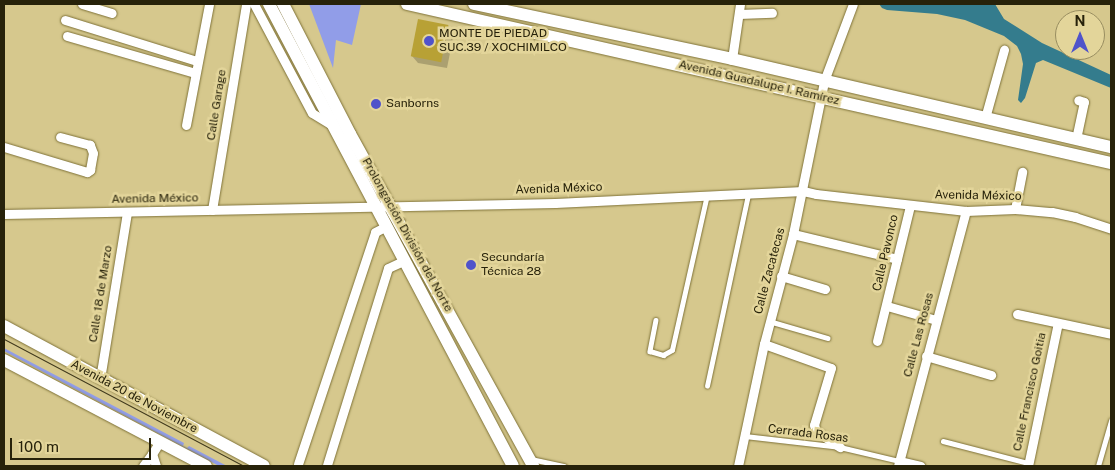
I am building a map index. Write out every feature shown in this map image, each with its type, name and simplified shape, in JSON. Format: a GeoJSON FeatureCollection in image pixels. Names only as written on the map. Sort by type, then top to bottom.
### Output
{"type":"FeatureCollection","features":[{"type":"Feature","properties":{"kind":"main road","name":"Prolongación División del Norte"},"geometry":{"type":"LineString","coordinates":[[269,4],[403,261],[513,466]]}},
{"type":"Feature","properties":{"kind":"main road","name":"Prolongación División del Norte"},"geometry":{"type":"LineString","coordinates":[[283,4],[350,134],[392,205],[531,462]]}},
{"type":"Feature","properties":{"kind":"main road","name":"Avenida Guadalupe I. Ramírez"},"geometry":{"type":"LineString","coordinates":[[407,4],[1111,163]]}},
{"type":"Feature","properties":{"kind":"main road","name":"Avenida Guadalupe I. Ramírez"},"geometry":{"type":"LineString","coordinates":[[474,4],[732,59],[1111,147]]}},
{"type":"Feature","properties":{"kind":"main road","name":"Avenida 20 de Noviembre"},"geometry":{"type":"LineString","coordinates":[[4,326],[264,466]]}},
{"type":"Feature","properties":{"kind":"main road"},"geometry":{"type":"LineString","coordinates":[[4,360],[206,466]]}},
{"type":"Feature","properties":{"kind":"street"},"geometry":{"type":"LineString","coordinates":[[82,4],[112,13]]}},
{"type":"Feature","properties":{"kind":"street"},"geometry":{"type":"LineString","coordinates":[[186,125],[209,4]]}},
{"type":"Feature","properties":{"kind":"street","name":"Calle Garage"},"geometry":{"type":"LineString","coordinates":[[212,210],[246,4]]}},
{"type":"Feature","properties":{"kind":"street"},"geometry":{"type":"LineString","coordinates":[[254,4],[312,113],[350,134]]}},
{"type":"Feature","properties":{"kind":"street"},"geometry":{"type":"LineString","coordinates":[[732,59],[740,4]]}},
{"type":"Feature","properties":{"kind":"street","name":"Calle Zacatecas"},"geometry":{"type":"LineString","coordinates":[[738,466],[764,344],[803,190],[820,97],[824,81],[853,4]]}},
{"type":"Feature","properties":{"kind":"street"},"geometry":{"type":"LineString","coordinates":[[739,14],[772,13]]}},
{"type":"Feature","properties":{"kind":"street"},"geometry":{"type":"LineString","coordinates":[[64,20],[197,61]]}},
{"type":"Feature","properties":{"kind":"street"},"geometry":{"type":"LineString","coordinates":[[68,36],[195,73]]}},
{"type":"Feature","properties":{"kind":"street"},"geometry":{"type":"LineString","coordinates":[[985,118],[1004,50]]}},
{"type":"Feature","properties":{"kind":"street"},"geometry":{"type":"LineString","coordinates":[[1076,139],[1084,102],[1078,100]]}},
{"type":"Feature","properties":{"kind":"street"},"geometry":{"type":"LineString","coordinates":[[4,147],[87,172],[90,170],[93,153],[90,145],[60,137]]}},
{"type":"Feature","properties":{"kind":"street"},"geometry":{"type":"LineString","coordinates":[[1015,209],[1022,172]]}},
{"type":"Feature","properties":{"kind":"street","name":"Avenida México"},"geometry":{"type":"LineString","coordinates":[[4,214],[555,203],[803,190],[816,194],[966,211],[1015,209],[1052,212],[1075,216],[1111,230]]}},
{"type":"Feature","properties":{"kind":"street","name":"Calle Pavonco"},"geometry":{"type":"LineString","coordinates":[[877,341],[910,206]]}},
{"type":"Feature","properties":{"kind":"street","name":"Calle Las Rosas"},"geometry":{"type":"LineString","coordinates":[[898,464],[966,211]]}},
{"type":"Feature","properties":{"kind":"street","name":"Calle 18 de Marzo"},"geometry":{"type":"LineString","coordinates":[[100,379],[127,212]]}},
{"type":"Feature","properties":{"kind":"street"},"geometry":{"type":"LineString","coordinates":[[298,464],[375,232],[385,226]]}},
{"type":"Feature","properties":{"kind":"street"},"geometry":{"type":"LineString","coordinates":[[793,234],[898,259]]}},
{"type":"Feature","properties":{"kind":"street"},"geometry":{"type":"LineString","coordinates":[[327,465],[388,268],[403,261]]}},
{"type":"Feature","properties":{"kind":"street"},"geometry":{"type":"LineString","coordinates":[[781,276],[825,289]]}},
{"type":"Feature","properties":{"kind":"street"},"geometry":{"type":"LineString","coordinates":[[887,306],[936,320]]}},
{"type":"Feature","properties":{"kind":"street"},"geometry":{"type":"LineString","coordinates":[[1017,314],[1111,334]]}},
{"type":"Feature","properties":{"kind":"street","name":"Calle Francisco Goitia"},"geometry":{"type":"LineString","coordinates":[[1028,464],[1058,323]]}},
{"type":"Feature","properties":{"kind":"street"},"geometry":{"type":"LineString","coordinates":[[764,344],[831,368],[814,425],[816,430],[840,447]]}},
{"type":"Feature","properties":{"kind":"street"},"geometry":{"type":"LineString","coordinates":[[926,356],[991,375]]}},
{"type":"Feature","properties":{"kind":"street"},"geometry":{"type":"LineString","coordinates":[[143,466],[160,441]]}},
{"type":"Feature","properties":{"kind":"street"},"geometry":{"type":"LineString","coordinates":[[152,454],[156,466]]}},
{"type":"Feature","properties":{"kind":"street"},"geometry":{"type":"LineString","coordinates":[[898,464],[920,466]]}},
{"type":"Feature","properties":{"kind":"lane"},"geometry":{"type":"LineString","coordinates":[[707,386],[748,193]]}},
{"type":"Feature","properties":{"kind":"lane"},"geometry":{"type":"LineString","coordinates":[[656,320],[650,351],[663,355],[672,350],[707,195]]}},
{"type":"Feature","properties":{"kind":"lane"},"geometry":{"type":"LineString","coordinates":[[770,321],[828,338]]}},
{"type":"Feature","properties":{"kind":"lane"},"geometry":{"type":"LineString","coordinates":[[1098,466],[1111,421]]}},
{"type":"Feature","properties":{"kind":"lane","name":"Cerrada Rosas"},"geometry":{"type":"LineString","coordinates":[[744,436],[840,447],[898,464]]}},
{"type":"Feature","properties":{"kind":"lane"},"geometry":{"type":"LineString","coordinates":[[943,441],[1028,464]]}},
{"type":"Feature","properties":{"kind":"lane"},"geometry":{"type":"LineString","coordinates":[[531,462],[564,466]]}},
{"type":"Feature","properties":{"kind":"shaded area"},"geometry":{"type":"Polygon","coordinates":[[[309,4],[361,4],[352,45],[336,40],[333,68],[309,4]]]}},
{"type":"Feature","properties":{"kind":"shaded area"},"geometry":{"type":"Polygon","coordinates":[[[879,4],[995,4],[1004,19],[1055,49],[1055,60],[1079,60],[1111,75],[1111,88],[1043,60],[1036,63],[1025,98],[1021,103],[1018,100],[1023,64],[1021,54],[1017,46],[1004,36],[965,20],[937,14],[882,8],[879,4]]]}},
{"type":"Feature","properties":{"kind":"shaded area"},"geometry":{"type":"Polygon","coordinates":[[[4,348],[184,443],[183,446],[187,448],[189,446],[227,466],[219,466],[4,351],[4,348]]]}},
{"type":"Feature","properties":{"kind":"building","name":"MONTE DE PIEDAD SUC.39 / XOCHIMILCO"},"geometry":{"type":"Polygon","coordinates":[[[418,19],[448,25],[441,62],[411,56],[418,19]]]}},
{"type":"Feature","properties":{"kind":"tram line"},"geometry":{"type":"LineString","coordinates":[[4,339],[244,466]]}},
{"type":"Feature","properties":{"kind":"place","name":"MONTE DE PIEDAD SUC.39 / XOCHIMILCO"},"geometry":{"type":"Point","coordinates":[429,41]}},
{"type":"Feature","properties":{"kind":"place","name":"Sanborns"},"geometry":{"type":"Point","coordinates":[376,104]}},
{"type":"Feature","properties":{"kind":"place","name":"Secundaría Técnica 28"},"geometry":{"type":"Point","coordinates":[471,265]}}]}
